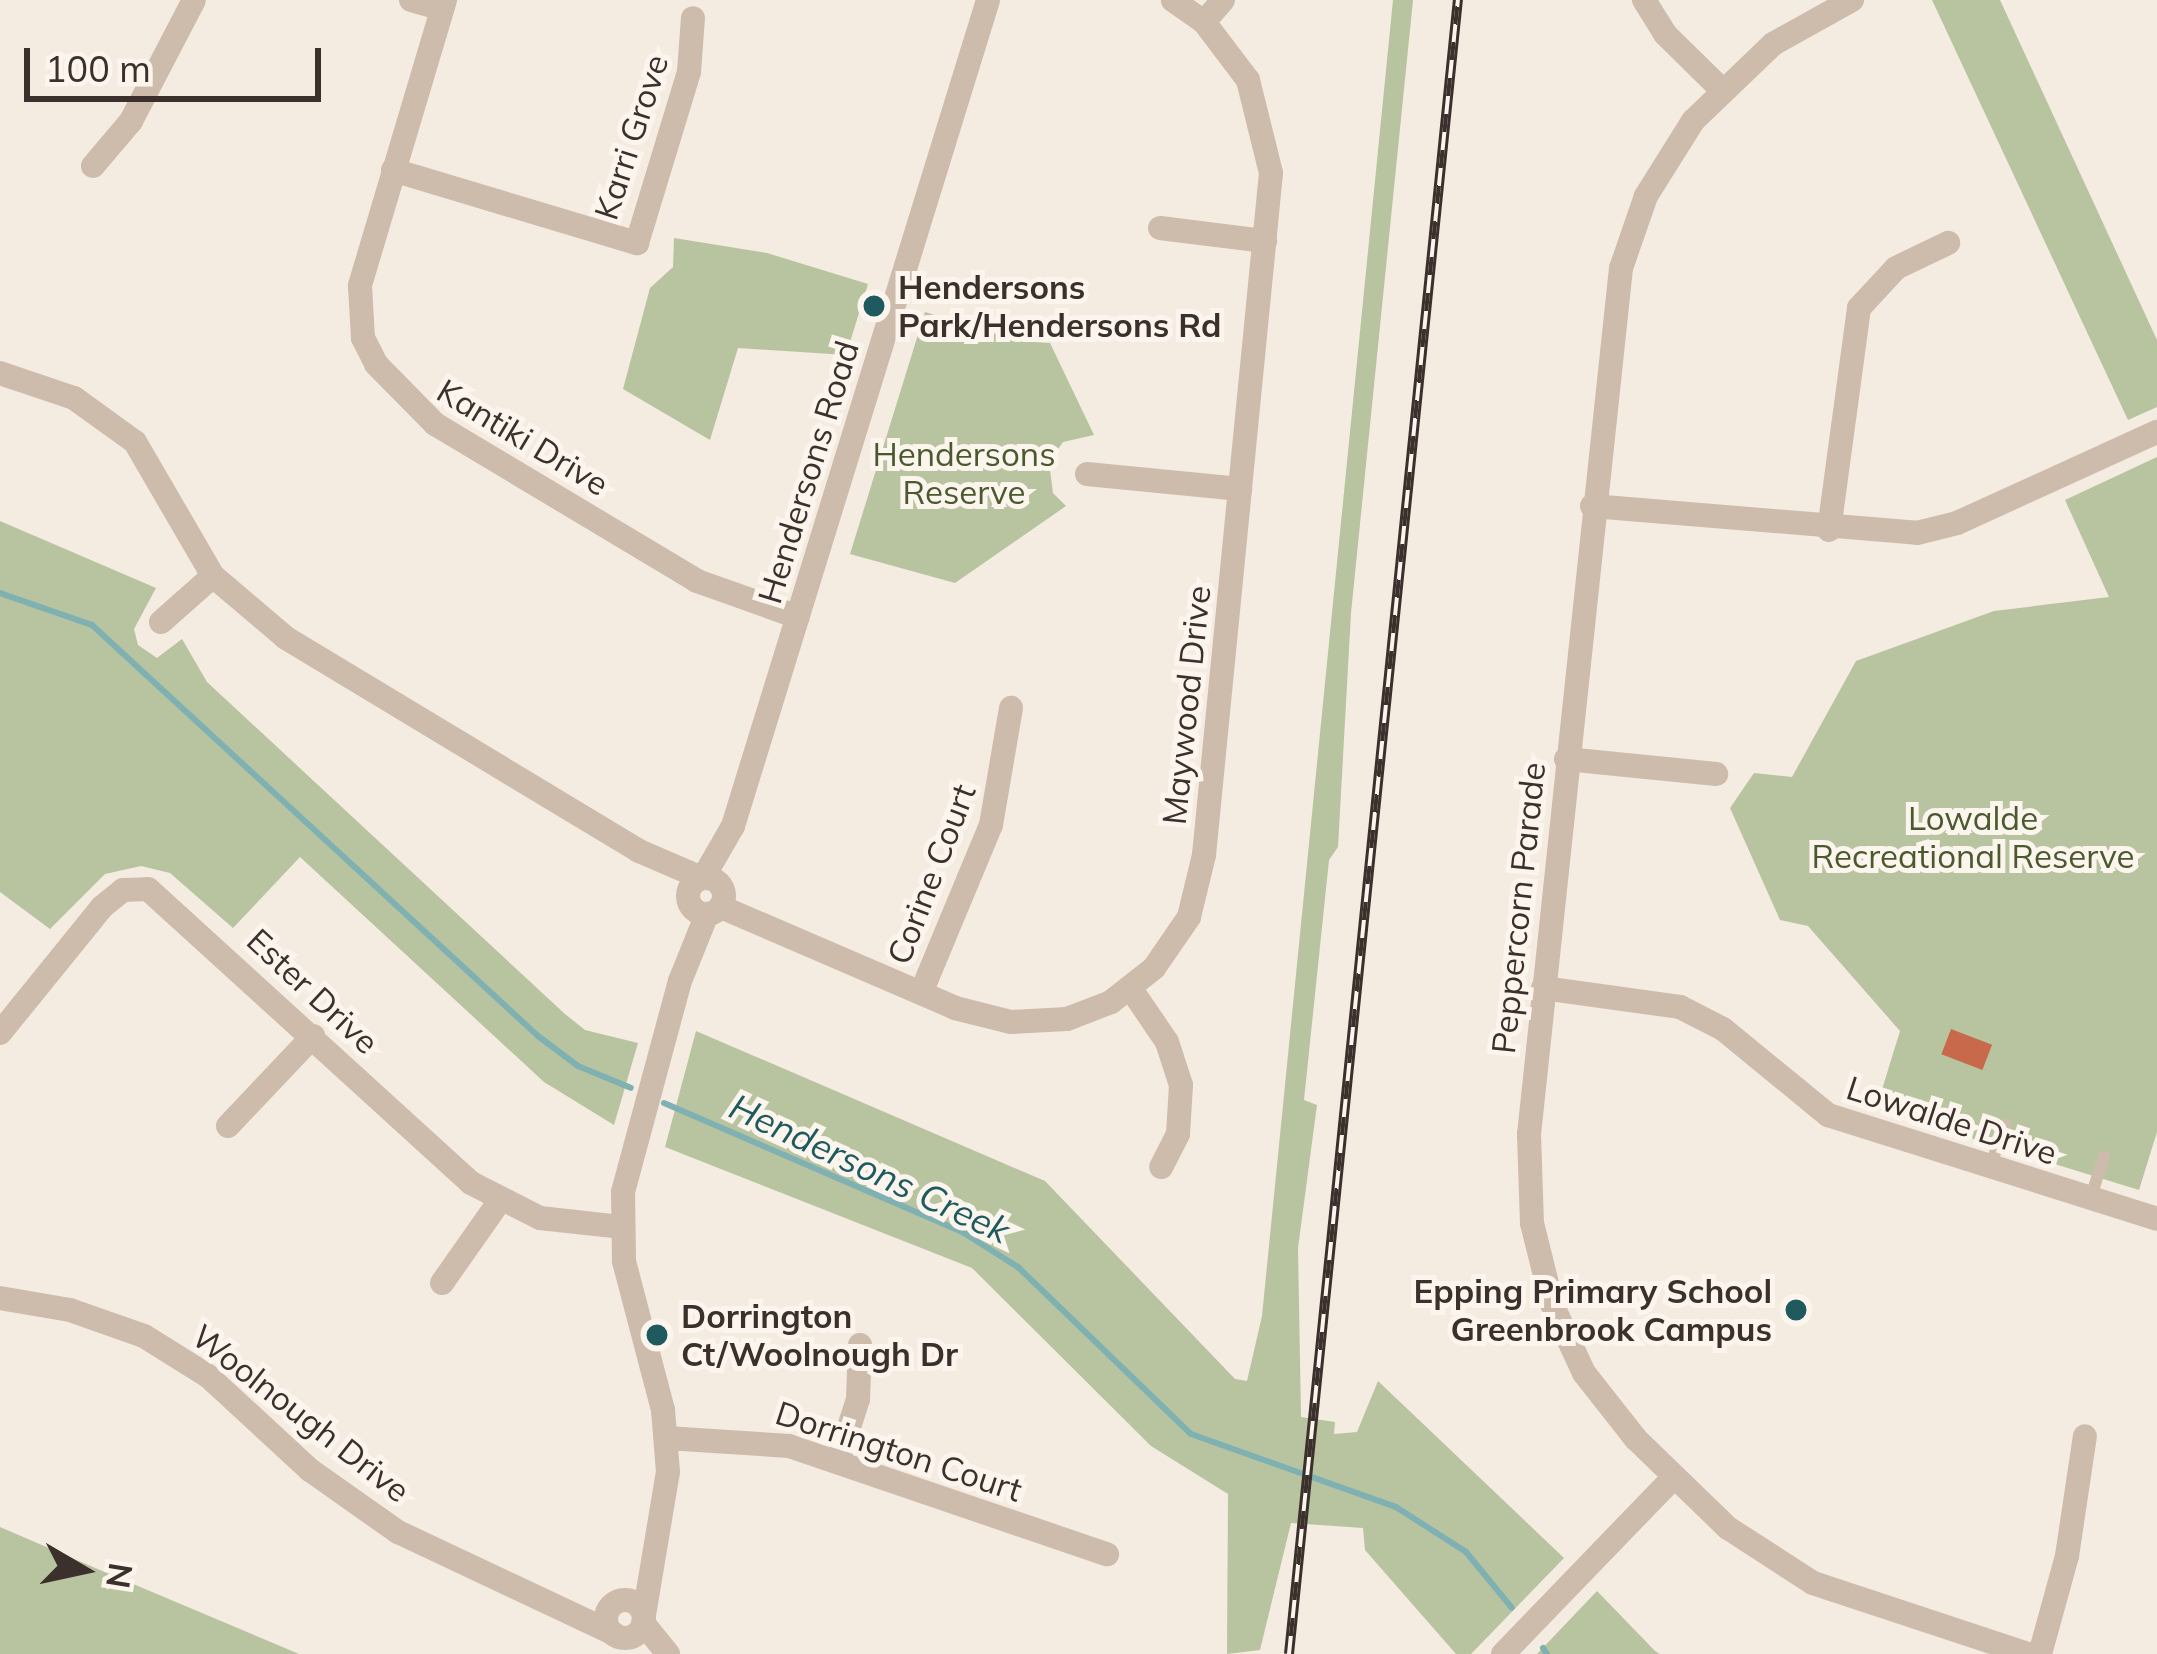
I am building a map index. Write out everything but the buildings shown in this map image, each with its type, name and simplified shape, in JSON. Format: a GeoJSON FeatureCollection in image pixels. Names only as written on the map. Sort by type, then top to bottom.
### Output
{"type":"FeatureCollection","features":[{"type":"Feature","properties":{"kind":"street"},"geometry":{"type":"LineString","coordinates":[[93,166],[130,121],[194,0]]}},
{"type":"Feature","properties":{"kind":"street"},"geometry":{"type":"LineString","coordinates":[[411,0],[443,5]]}},
{"type":"Feature","properties":{"kind":"street","name":"Hendersons Road"},"geometry":{"type":"LineString","coordinates":[[705,895],[733,826],[988,0]]}},
{"type":"Feature","properties":{"kind":"street","name":"Maywood Drive"},"geometry":{"type":"LineString","coordinates":[[705,895],[980,1016],[1041,1022],[1093,1011],[1131,989],[1174,946],[1199,890],[1271,172],[1262,115],[1248,80],[1204,22],[1173,0]]}},
{"type":"Feature","properties":{"kind":"street"},"geometry":{"type":"LineString","coordinates":[[1204,22],[1223,0]]}},
{"type":"Feature","properties":{"kind":"street"},"geometry":{"type":"LineString","coordinates":[[1643,0],[1665,34],[1721,89]]}},
{"type":"Feature","properties":{"kind":"street","name":"Peppercorn Parade"},"geometry":{"type":"LineString","coordinates":[[1852,0],[1773,44],[1721,89],[1669,154],[1631,233],[1614,301],[1528,1167],[1539,1263],[1584,1373],[1674,1477],[1788,1570],[2028,1654]]}},
{"type":"Feature","properties":{"kind":"street","name":"Kantiki Drive"},"geometry":{"type":"LineString","coordinates":[[443,5],[393,170],[360,309],[363,338],[391,387],[435,424],[697,581],[798,617]]}},
{"type":"Feature","properties":{"kind":"street","name":"Karri Grove"},"geometry":{"type":"LineString","coordinates":[[393,170],[637,243],[689,72],[693,18]]}},
{"type":"Feature","properties":{"kind":"street"},"geometry":{"type":"LineString","coordinates":[[1160,228],[1265,241]]}},
{"type":"Feature","properties":{"kind":"street"},"geometry":{"type":"LineString","coordinates":[[1829,530],[1859,308],[1897,268],[1948,244]]}},
{"type":"Feature","properties":{"kind":"street"},"geometry":{"type":"LineString","coordinates":[[0,373],[74,398],[135,442],[213,576],[286,638],[639,850],[705,895],[627,1165],[621,1227],[630,1296],[666,1438],[660,1539],[628,1619],[665,1654]]}},
{"type":"Feature","properties":{"kind":"street"},"geometry":{"type":"LineString","coordinates":[[1592,506],[1895,536],[1957,524],[2157,432]]}},
{"type":"Feature","properties":{"kind":"street"},"geometry":{"type":"LineString","coordinates":[[1087,474],[1240,489]]}},
{"type":"Feature","properties":{"kind":"street"},"geometry":{"type":"LineString","coordinates":[[160,622],[213,576]]}},
{"type":"Feature","properties":{"kind":"street","name":"Corine Court"},"geometry":{"type":"LineString","coordinates":[[921,993],[991,824],[1011,708]]}},
{"type":"Feature","properties":{"kind":"street"},"geometry":{"type":"LineString","coordinates":[[1566,758],[1716,774]]}},
{"type":"Feature","properties":{"kind":"street","name":"Ester Drive"},"geometry":{"type":"LineString","coordinates":[[0,1033],[102,907],[140,887],[165,900],[499,1202],[563,1224],[621,1227]]}},
{"type":"Feature","properties":{"kind":"street","name":"Lowalde Drive"},"geometry":{"type":"LineString","coordinates":[[1543,988],[1680,1007],[1735,1038],[1810,1106],[2157,1219]]}},
{"type":"Feature","properties":{"kind":"street"},"geometry":{"type":"LineString","coordinates":[[1131,989],[1167,1042],[1180,1085],[1178,1133],[1161,1167]]}},
{"type":"Feature","properties":{"kind":"street"},"geometry":{"type":"LineString","coordinates":[[228,1126],[313,1036]]}},
{"type":"Feature","properties":{"kind":"street"},"geometry":{"type":"LineString","coordinates":[[442,1283],[499,1202]]}},
{"type":"Feature","properties":{"kind":"street","name":"Woolnough Drive"},"geometry":{"type":"LineString","coordinates":[[0,1298],[70,1310],[144,1336],[208,1376],[347,1499],[443,1556],[553,1603],[628,1619]]}},
{"type":"Feature","properties":{"kind":"street"},"geometry":{"type":"LineString","coordinates":[[838,1462],[858,1399],[860,1345]]}},
{"type":"Feature","properties":{"kind":"street"},"geometry":{"type":"LineString","coordinates":[[2040,1654],[2067,1556],[2085,1436]]}},
{"type":"Feature","properties":{"kind":"street","name":"Dorrington Court"},"geometry":{"type":"LineString","coordinates":[[666,1438],[762,1440],[1107,1553]]}},
{"type":"Feature","properties":{"kind":"street"},"geometry":{"type":"LineString","coordinates":[[1503,1654],[1674,1477]]}},
{"type":"Feature","properties":{"kind":"lane"},"geometry":{"type":"LineString","coordinates":[[1989,1168],[2005,1125]]}},
{"type":"Feature","properties":{"kind":"lane"},"geometry":{"type":"LineString","coordinates":[[2090,1200],[2104,1156]]}},
{"type":"Feature","properties":{"kind":"green space"},"geometry":{"type":"Polygon","coordinates":[[[1393,0],[1413,0],[1351,613],[1338,847],[1329,860],[1304,1100],[1317,1105],[1298,1248],[1301,1417],[1335,1422],[1334,1434],[1357,1432],[1378,1381],[1564,1558],[1471,1654],[1456,1654],[1365,1550],[1363,1528],[1291,1523],[1260,1650],[1227,1654],[1228,1494],[1151,1446],[972,1268],[665,1147],[696,1031],[1045,1181],[1235,1379],[1247,1381],[1262,1316],[1393,0]]]}},
{"type":"Feature","properties":{"kind":"green space"},"geometry":{"type":"Polygon","coordinates":[[[1932,0],[2000,0],[2157,340],[2157,407],[2128,420],[1932,0]]]}},
{"type":"Feature","properties":{"kind":"green space"},"geometry":{"type":"Polygon","coordinates":[[[674,238],[767,253],[868,284],[846,355],[738,348],[710,440],[623,389],[650,288],[673,267],[674,238]]]}},
{"type":"Feature","properties":{"kind":"green space","name":"Hendersons Reserve"},"geometry":{"type":"Polygon","coordinates":[[[925,312],[1018,341],[1050,343],[1094,435],[1063,442],[1049,462],[1053,493],[1066,506],[955,583],[850,554],[925,312]]]}},
{"type":"Feature","properties":{"kind":"green space","name":"Lowalde Recreational Reserve"},"geometry":{"type":"Polygon","coordinates":[[[2157,457],[2157,1132],[2139,1190],[1876,1109],[1900,1031],[1808,926],[1780,920],[1730,808],[1754,773],[1792,777],[1856,661],[1994,611],[2109,597],[2065,500],[2157,457]]]}},
{"type":"Feature","properties":{"kind":"green space"},"geometry":{"type":"Polygon","coordinates":[[[0,521],[156,588],[134,629],[138,645],[157,658],[182,639],[207,682],[565,1014],[585,1030],[638,1043],[614,1125],[544,1082],[300,857],[233,928],[170,873],[141,866],[105,874],[50,929],[0,892],[0,521]]]}},
{"type":"Feature","properties":{"kind":"green space"},"geometry":{"type":"Polygon","coordinates":[[[0,1527],[100,1570],[299,1654],[0,1654],[0,1527]]]}},
{"type":"Feature","properties":{"kind":"green space"},"geometry":{"type":"Polygon","coordinates":[[[1597,1591],[1655,1651],[1660,1654],[1537,1654],[1597,1591]]]}},
{"type":"Feature","properties":{"kind":"waterway","name":"Hendersons Creek"},"geometry":{"type":"LineString","coordinates":[[0,593],[92,625],[538,1036],[578,1066],[631,1088]]}},
{"type":"Feature","properties":{"kind":"waterway","name":"Hendersons Creek"},"geometry":{"type":"LineString","coordinates":[[664,1103],[964,1233],[1018,1267],[1191,1434],[1396,1507],[1466,1552],[1512,1608]]}},
{"type":"Feature","properties":{"kind":"waterway","name":"Hendersons Creek"},"geometry":{"type":"LineString","coordinates":[[1543,1648],[1547,1654]]}},
{"type":"Feature","properties":{"kind":"railway"},"geometry":{"type":"LineString","coordinates":[[1289,1654],[1458,0]]}},
{"type":"Feature","properties":{"kind":"place","name":"Hendersons Park/Hendersons Rd"},"geometry":{"type":"Point","coordinates":[874,306]}},
{"type":"Feature","properties":{"kind":"place","name":"Epping Primary School Greenbrook Campus"},"geometry":{"type":"Point","coordinates":[1796,1310]}},
{"type":"Feature","properties":{"kind":"place","name":"Dorrington Ct/Woolnough Dr"},"geometry":{"type":"Point","coordinates":[657,1335]}}]}
